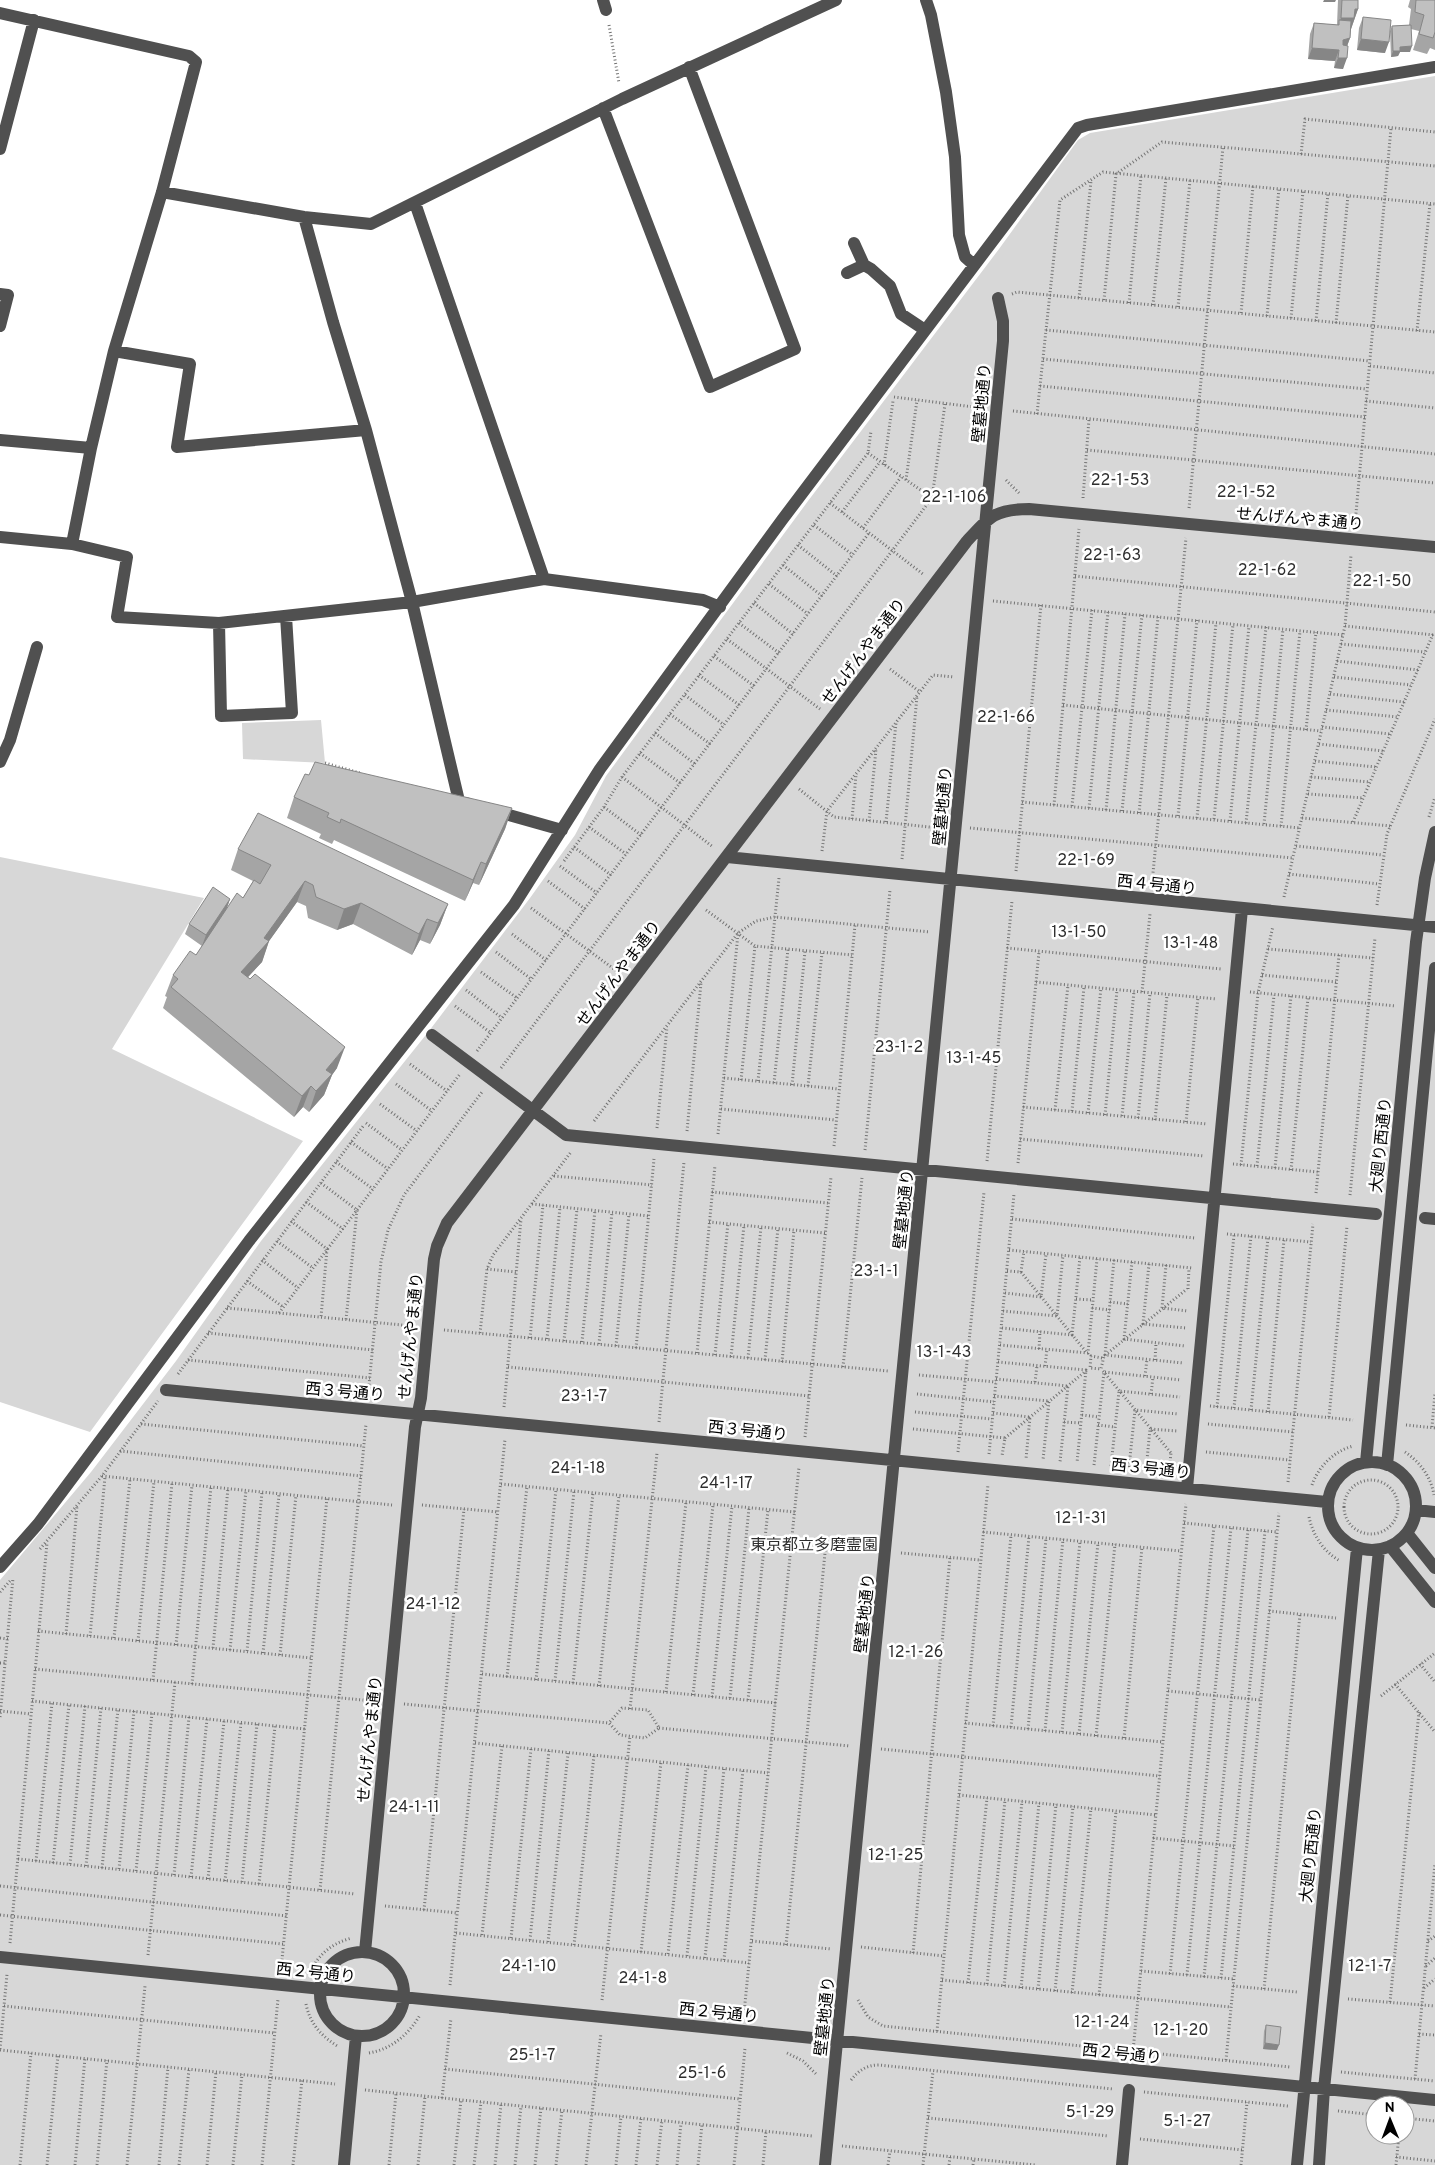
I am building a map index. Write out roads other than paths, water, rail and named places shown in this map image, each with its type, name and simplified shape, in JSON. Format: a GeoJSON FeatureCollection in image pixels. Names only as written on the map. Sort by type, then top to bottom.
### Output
{"type":"FeatureCollection","features":[{"type":"Feature","properties":{"kind":"street"},"geometry":{"type":"LineString","coordinates":[[162,192],[304,217],[371,224],[603,108],[836,0]]}},
{"type":"Feature","properties":{"kind":"street"},"geometry":{"type":"LineString","coordinates":[[926,0],[944,82],[954,148],[959,235],[965,258],[974,266]]}},
{"type":"Feature","properties":{"kind":"street"},"geometry":{"type":"LineString","coordinates":[[0,13],[189,56],[196,62],[162,192],[114,351],[91,448],[72,544]]}},
{"type":"Feature","properties":{"kind":"street"},"geometry":{"type":"LineString","coordinates":[[0,149],[34,20]]}},
{"type":"Feature","properties":{"kind":"street"},"geometry":{"type":"LineString","coordinates":[[603,108],[710,387],[795,349],[689,67]]}},
{"type":"Feature","properties":{"kind":"street"},"geometry":{"type":"LineString","coordinates":[[0,1567],[38,1524],[249,1241],[514,906],[600,769],[925,330],[1078,128],[1435,67]]}},
{"type":"Feature","properties":{"kind":"street"},"geometry":{"type":"LineString","coordinates":[[415,203],[544,579]]}},
{"type":"Feature","properties":{"kind":"street"},"geometry":{"type":"LineString","coordinates":[[304,217],[333,322],[366,430],[412,602],[459,801],[562,830]]}},
{"type":"Feature","properties":{"kind":"street"},"geometry":{"type":"LineString","coordinates":[[854,243],[864,265],[890,286],[901,314],[925,330]]}},
{"type":"Feature","properties":{"kind":"street"},"geometry":{"type":"LineString","coordinates":[[847,273],[864,265]]}},
{"type":"Feature","properties":{"kind":"street"},"geometry":{"type":"LineString","coordinates":[[0,294],[8,295],[0,326]]}},
{"type":"Feature","properties":{"kind":"street","name":"壁墓地通り"},"geometry":{"type":"LineString","coordinates":[[826,2165],[997,410],[1004,321],[998,298]]}},
{"type":"Feature","properties":{"kind":"street"},"geometry":{"type":"LineString","coordinates":[[114,351],[190,364],[177,446],[366,430]]}},
{"type":"Feature","properties":{"kind":"street"},"geometry":{"type":"LineString","coordinates":[[0,440],[91,448]]}},
{"type":"Feature","properties":{"kind":"street","name":"せんげんやま通り"},"geometry":{"type":"LineString","coordinates":[[365,1952],[418,1414],[437,1246],[447,1224],[533,1110],[967,541],[986,520],[1000,512],[1014,509],[1435,548]]}},
{"type":"Feature","properties":{"kind":"street"},"geometry":{"type":"LineString","coordinates":[[0,537],[72,544],[127,557],[118,617],[219,623],[412,602],[544,579],[703,600],[720,607]]}},
{"type":"Feature","properties":{"kind":"street"},"geometry":{"type":"LineString","coordinates":[[219,623],[221,716],[292,713],[286,616]]}},
{"type":"Feature","properties":{"kind":"street"},"geometry":{"type":"LineString","coordinates":[[0,762],[10,740],[37,647]]}},
{"type":"Feature","properties":{"kind":"street","name":"大廻り西通り"},"geometry":{"type":"LineString","coordinates":[[1366,1462],[1418,926],[1425,878],[1435,832]]}},
{"type":"Feature","properties":{"kind":"street","name":"西４号通り"},"geometry":{"type":"LineString","coordinates":[[727,857],[821,861],[952,880],[1242,909],[1376,916],[1418,926],[1435,927]]}},
{"type":"Feature","properties":{"kind":"street"},"geometry":{"type":"LineString","coordinates":[[1187,1488],[1242,909]]}},
{"type":"Feature","properties":{"kind":"street"},"geometry":{"type":"LineString","coordinates":[[1387,1465],[1435,968]]}},
{"type":"Feature","properties":{"kind":"street"},"geometry":{"type":"LineString","coordinates":[[432,1035],[566,1135],[1376,1214]]}},
{"type":"Feature","properties":{"kind":"street"},"geometry":{"type":"LineString","coordinates":[[1395,1159],[1417,1161]]}},
{"type":"Feature","properties":{"kind":"street","name":"西３号通り"},"geometry":{"type":"LineString","coordinates":[[166,1390],[1327,1502]]}},
{"type":"Feature","properties":{"kind":"street"},"geometry":{"type":"LineString","coordinates":[[1366,1462],[1387,1465],[1400,1472],[1411,1485],[1416,1502],[1414,1519],[1407,1534],[1384,1548],[1367,1550],[1357,1548],[1344,1540],[1332,1527],[1327,1502],[1332,1486],[1343,1472],[1366,1462]]}},
{"type":"Feature","properties":{"kind":"street"},"geometry":{"type":"LineString","coordinates":[[1416,1510],[1435,1512]]}},
{"type":"Feature","properties":{"kind":"street"},"geometry":{"type":"LineString","coordinates":[[1407,1534],[1435,1568]]}},
{"type":"Feature","properties":{"kind":"street","name":"大廻り西通り"},"geometry":{"type":"LineString","coordinates":[[1297,2165],[1303,2087],[1357,1548]]}},
{"type":"Feature","properties":{"kind":"street"},"geometry":{"type":"LineString","coordinates":[[1384,1548],[1435,1602]]}},
{"type":"Feature","properties":{"kind":"street"},"geometry":{"type":"LineString","coordinates":[[1318,2165],[1361,1725],[1384,1548]]}},
{"type":"Feature","properties":{"kind":"street"},"geometry":{"type":"LineString","coordinates":[[1339,1723],[1361,1725]]}},
{"type":"Feature","properties":{"kind":"street"},"geometry":{"type":"LineString","coordinates":[[1324,1877],[1346,1880]]}},
{"type":"Feature","properties":{"kind":"street"},"geometry":{"type":"LineString","coordinates":[[365,1952],[389,1961],[398,1971],[403,1984],[404,1997],[401,2010],[394,2022],[383,2031],[370,2036],[356,2036],[338,2029],[325,2014],[320,2002],[320,1989],[330,1966],[340,1958],[365,1952]]}},
{"type":"Feature","properties":{"kind":"street","name":"西２号通り"},"geometry":{"type":"LineString","coordinates":[[4,1958],[1435,2100]]}},
{"type":"Feature","properties":{"kind":"street"},"geometry":{"type":"LineString","coordinates":[[344,2165],[356,2036]]}},
{"type":"Feature","properties":{"kind":"street"},"geometry":{"type":"LineString","coordinates":[[1122,2165],[1130,2090]]}},
{"type":"Feature","properties":{"kind":"park label","name":"22-1-53"},"geometry":{"type":"Point","coordinates":[1120,479]}},
{"type":"Feature","properties":{"kind":"park label","name":"22-1-52"},"geometry":{"type":"Point","coordinates":[1246,491]}},
{"type":"Feature","properties":{"kind":"park label","name":"22-1-106"},"geometry":{"type":"Point","coordinates":[954,496]}},
{"type":"Feature","properties":{"kind":"park label","name":"22-1-63"},"geometry":{"type":"Point","coordinates":[1112,554]}},
{"type":"Feature","properties":{"kind":"park label","name":"22-1-62"},"geometry":{"type":"Point","coordinates":[1267,569]}},
{"type":"Feature","properties":{"kind":"park label","name":"22-1-50"},"geometry":{"type":"Point","coordinates":[1382,580]}},
{"type":"Feature","properties":{"kind":"park label","name":"22-1-66"},"geometry":{"type":"Point","coordinates":[1006,716]}},
{"type":"Feature","properties":{"kind":"park label","name":"22-1-69"},"geometry":{"type":"Point","coordinates":[1086,859]}},
{"type":"Feature","properties":{"kind":"park label","name":"13-1-50"},"geometry":{"type":"Point","coordinates":[1079,931]}},
{"type":"Feature","properties":{"kind":"park label","name":"13-1-48"},"geometry":{"type":"Point","coordinates":[1191,942]}},
{"type":"Feature","properties":{"kind":"park label","name":"23-1-2"},"geometry":{"type":"Point","coordinates":[899,1046]}},
{"type":"Feature","properties":{"kind":"park label","name":"13-1-45"},"geometry":{"type":"Point","coordinates":[974,1057]}},
{"type":"Feature","properties":{"kind":"park label","name":"23-1-1"},"geometry":{"type":"Point","coordinates":[876,1270]}},
{"type":"Feature","properties":{"kind":"park label","name":"13-1-43"},"geometry":{"type":"Point","coordinates":[944,1351]}},
{"type":"Feature","properties":{"kind":"park label","name":"23-1-7"},"geometry":{"type":"Point","coordinates":[584,1395]}},
{"type":"Feature","properties":{"kind":"park label","name":"24-1-18"},"geometry":{"type":"Point","coordinates":[578,1467]}},
{"type":"Feature","properties":{"kind":"park label","name":"24-1-17"},"geometry":{"type":"Point","coordinates":[726,1482]}},
{"type":"Feature","properties":{"kind":"park label","name":"12-1-31"},"geometry":{"type":"Point","coordinates":[1081,1517]}},
{"type":"Feature","properties":{"kind":"park label","name":"東京都立多磨霊園"},"geometry":{"type":"Point","coordinates":[814,1544]}},
{"type":"Feature","properties":{"kind":"park label","name":"24-1-12"},"geometry":{"type":"Point","coordinates":[433,1603]}},
{"type":"Feature","properties":{"kind":"park label","name":"12-1-26"},"geometry":{"type":"Point","coordinates":[916,1651]}},
{"type":"Feature","properties":{"kind":"park label","name":"24-1-11"},"geometry":{"type":"Point","coordinates":[414,1806]}},
{"type":"Feature","properties":{"kind":"park label","name":"12-1-25"},"geometry":{"type":"Point","coordinates":[896,1854]}},
{"type":"Feature","properties":{"kind":"park label","name":"24-1-10"},"geometry":{"type":"Point","coordinates":[529,1965]}},
{"type":"Feature","properties":{"kind":"park label","name":"12-1-7"},"geometry":{"type":"Point","coordinates":[1370,1965]}},
{"type":"Feature","properties":{"kind":"park label","name":"24-1-8"},"geometry":{"type":"Point","coordinates":[643,1977]}},
{"type":"Feature","properties":{"kind":"park label","name":"12-1-24"},"geometry":{"type":"Point","coordinates":[1102,2021]}},
{"type":"Feature","properties":{"kind":"park label","name":"12-1-20"},"geometry":{"type":"Point","coordinates":[1181,2029]}},
{"type":"Feature","properties":{"kind":"park label","name":"25-1-7"},"geometry":{"type":"Point","coordinates":[532,2054]}},
{"type":"Feature","properties":{"kind":"park label","name":"25-1-6"},"geometry":{"type":"Point","coordinates":[702,2072]}},
{"type":"Feature","properties":{"kind":"park label","name":"5-1-29"},"geometry":{"type":"Point","coordinates":[1090,2111]}},
{"type":"Feature","properties":{"kind":"park label","name":"5-1-27"},"geometry":{"type":"Point","coordinates":[1187,2120]}}]}
